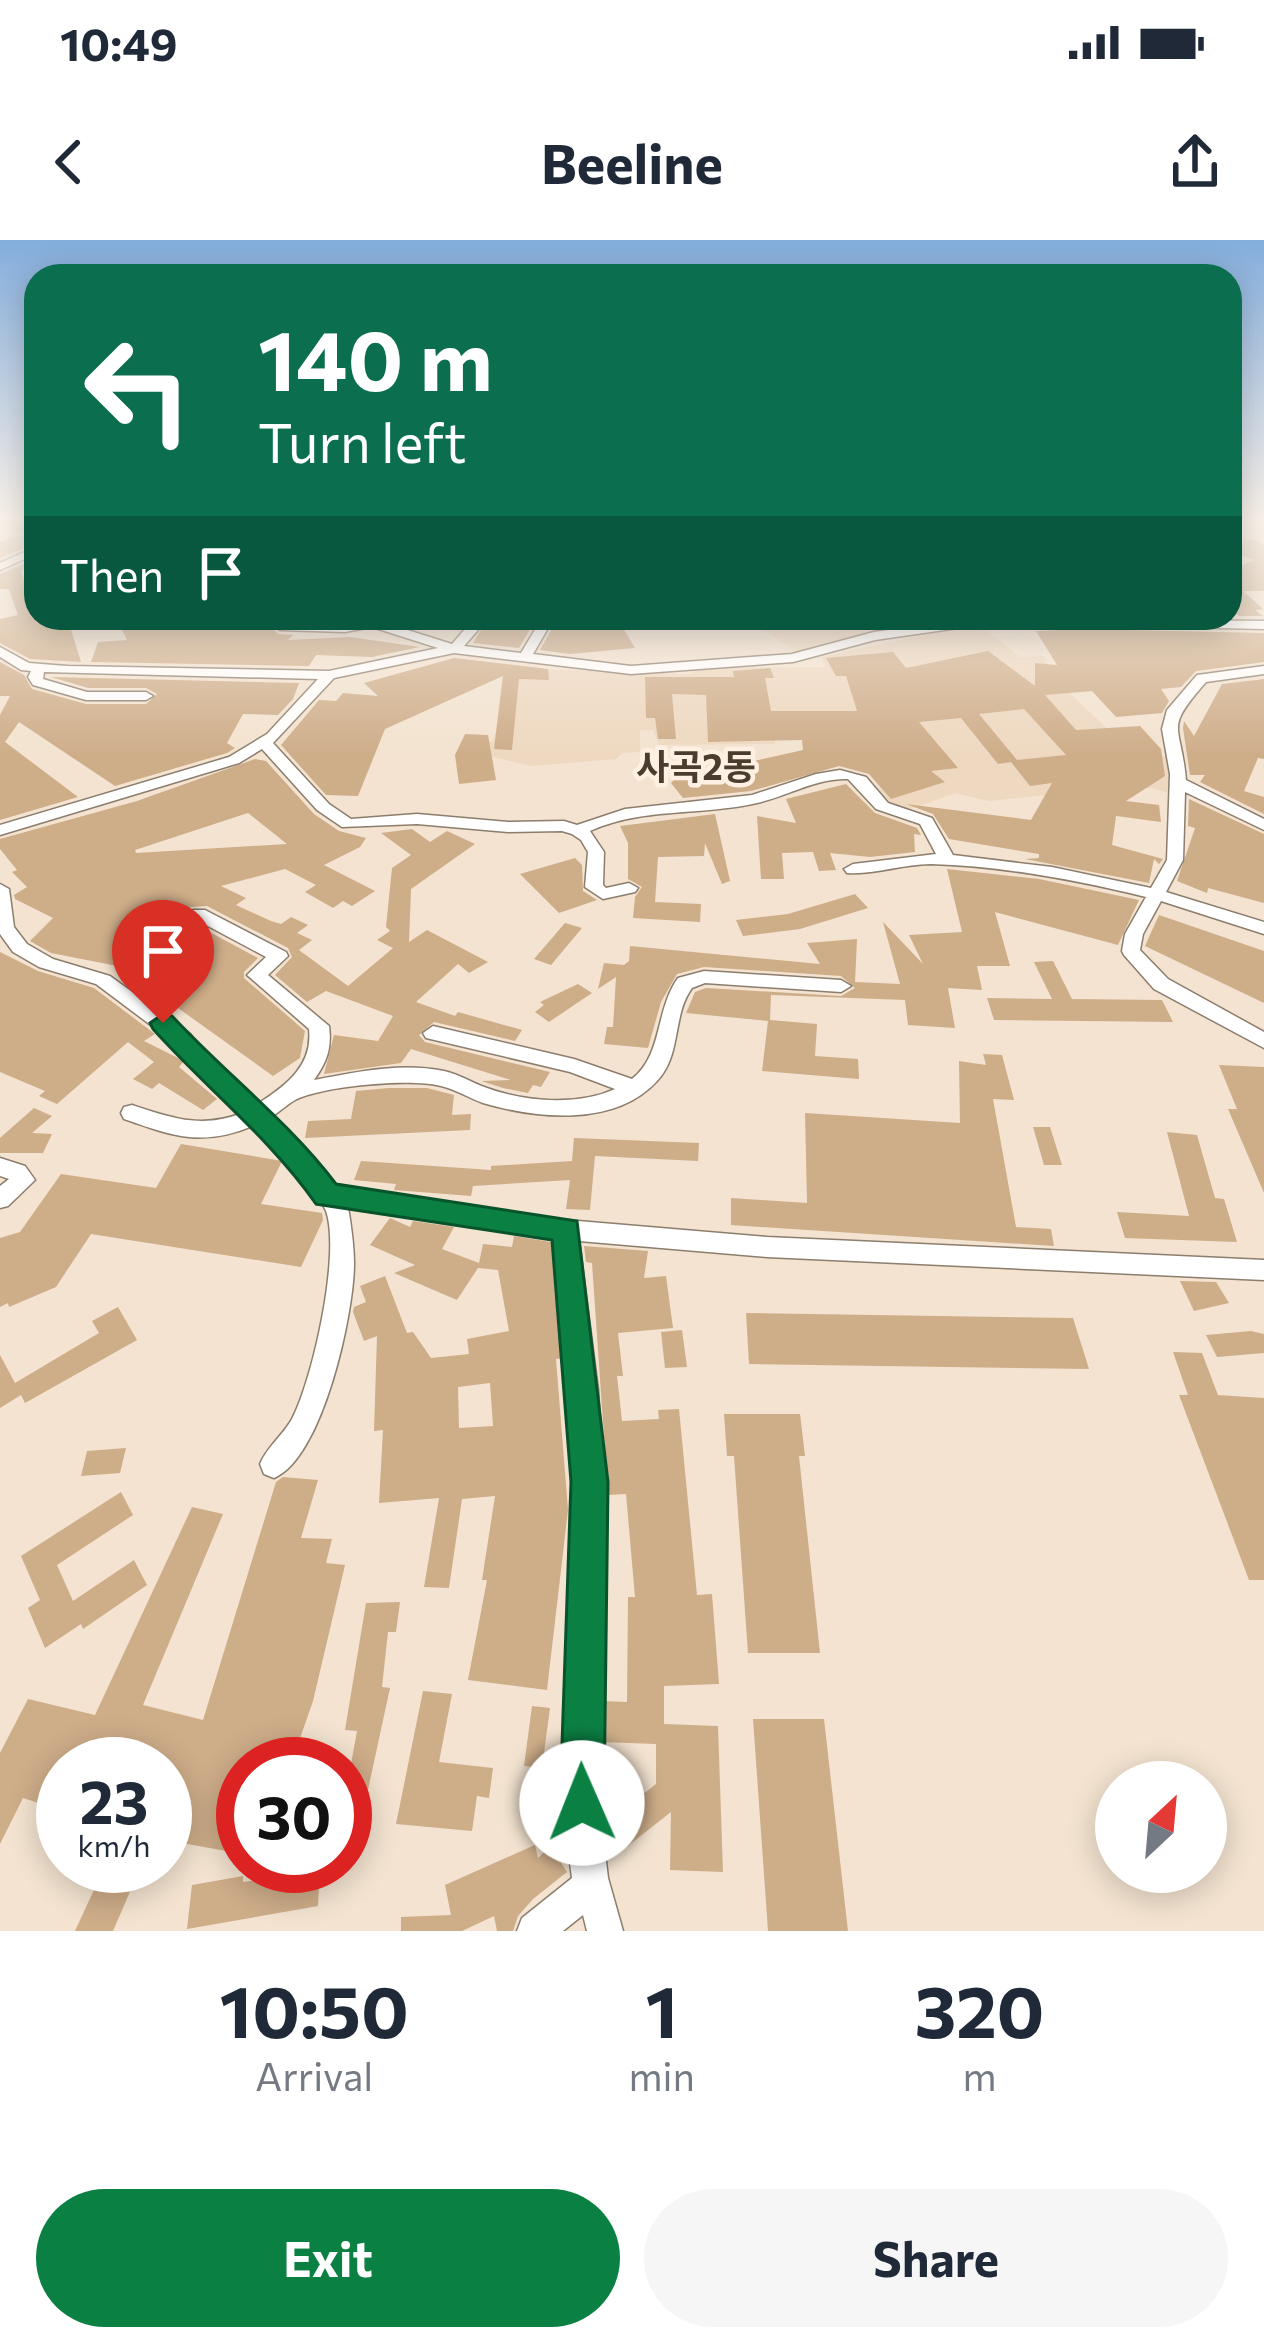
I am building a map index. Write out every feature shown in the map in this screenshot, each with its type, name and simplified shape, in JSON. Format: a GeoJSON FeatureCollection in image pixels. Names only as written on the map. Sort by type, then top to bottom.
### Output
{"type":"FeatureCollection","features":[{"type":"Feature","properties":{"kind":"street"},"geometry":{"type":"LineString","coordinates":[[395,630],[454,649],[631,670],[793,658],[915,630]]}},
{"type":"Feature","properties":{"kind":"street"},"geometry":{"type":"LineString","coordinates":[[0,651],[26,667],[328,675],[454,649],[472,630]]}},
{"type":"Feature","properties":{"kind":"street"},"geometry":{"type":"LineString","coordinates":[[525,657],[541,630]]}},
{"type":"Feature","properties":{"kind":"street"},"geometry":{"type":"LineString","coordinates":[[40,668],[34,680],[86,696],[146,696]]}},
{"type":"Feature","properties":{"kind":"street"},"geometry":{"type":"LineString","coordinates":[[1264,670],[1202,678],[1174,710],[1169,730],[1178,782],[1175,860],[1134,934],[1131,951],[1161,984],[1264,1040]]}},
{"type":"Feature","properties":{"kind":"street"},"geometry":{"type":"LineString","coordinates":[[0,830],[218,766],[264,742],[328,675]]}},
{"type":"Feature","properties":{"kind":"street"},"geometry":{"type":"LineString","coordinates":[[264,742],[314,798],[348,824],[417,818],[508,827],[564,826],[588,837],[596,852],[594,887],[603,894],[629,888]]}},
{"type":"Feature","properties":{"kind":"street"},"geometry":{"type":"LineString","coordinates":[[578,831],[615,814],[728,803],[780,792],[818,777],[849,775],[862,779],[878,804],[926,820],[948,860]]}},
{"type":"Feature","properties":{"kind":"street"},"geometry":{"type":"LineString","coordinates":[[1178,782],[1264,825]]}},
{"type":"Feature","properties":{"kind":"street"},"geometry":{"type":"LineString","coordinates":[[853,868],[948,860],[1154,895],[1264,928]]}},
{"type":"Feature","properties":{"kind":"street"},"geometry":{"type":"LineString","coordinates":[[0,889],[5,928],[20,948],[46,963],[103,980],[183,1039],[216,1081],[257,1113],[298,1156],[337,1209],[342,1267],[320,1387],[299,1433],[274,1464]]}},
{"type":"Feature","properties":{"kind":"street"},"geometry":{"type":"LineString","coordinates":[[199,914],[279,956],[256,975],[320,1026],[323,1036],[312,1070],[294,1092]]}},
{"type":"Feature","properties":{"kind":"street"},"geometry":{"type":"LineString","coordinates":[[132,1113],[177,1129],[216,1130],[294,1092],[387,1077],[440,1078],[547,1109],[610,1098],[634,1088],[657,1066],[667,1018],[685,983],[704,977],[841,986]]}},
{"type":"Feature","properties":{"kind":"street"},"geometry":{"type":"LineString","coordinates":[[434,1033],[574,1066],[634,1088]]}},
{"type":"Feature","properties":{"kind":"street"},"geometry":{"type":"LineString","coordinates":[[0,1167],[17,1172],[24,1180],[0,1199]]}},
{"type":"Feature","properties":{"kind":"street"},"geometry":{"type":"LineString","coordinates":[[327,1195],[566,1230],[767,1247],[1264,1270]]}},
{"type":"Feature","properties":{"kind":"street"},"geometry":{"type":"LineString","coordinates":[[566,1230],[590,1482],[580,1763],[590,1887],[605,1931]]}},
{"type":"Feature","properties":{"kind":"street"},"geometry":{"type":"LineString","coordinates":[[535,1931],[590,1887]]}},
{"type":"Feature","properties":{"kind":"shaded area"},"geometry":{"type":"Polygon","coordinates":[[[764,630],[874,630],[798,653],[764,630]]]}},
{"type":"Feature","properties":{"kind":"shaded area"},"geometry":{"type":"Polygon","coordinates":[[[949,630],[985,630],[1020,657],[1044,656],[1058,682],[1131,751],[1167,757],[1172,794],[1152,788],[1114,788],[989,801],[955,793],[908,810],[879,800],[880,763],[866,740],[774,738],[775,744],[659,745],[653,730],[640,730],[640,752],[622,753],[616,759],[531,766],[481,754],[483,742],[492,742],[496,731],[503,668],[692,674],[693,668],[825,667],[822,657],[949,630]]]}},
{"type":"Feature","properties":{"kind":"building"},"geometry":{"type":"Polygon","coordinates":[[[12,598],[24,598],[24,630],[71,630],[81,662],[30,659],[0,643],[0,619],[18,615],[12,598]]]}},
{"type":"Feature","properties":{"kind":"building"},"geometry":{"type":"Polygon","coordinates":[[[1242,598],[1251,598],[1263,609],[1255,610],[1263,616],[1242,616],[1242,598]]]}},
{"type":"Feature","properties":{"kind":"building"},"geometry":{"type":"Polygon","coordinates":[[[122,630],[274,630],[293,635],[288,640],[350,637],[420,647],[372,657],[316,655],[309,666],[91,662],[98,642],[127,640],[122,630]]]}},
{"type":"Feature","properties":{"kind":"building"},"geometry":{"type":"Polygon","coordinates":[[[481,630],[530,630],[519,648],[473,643],[481,630]]]}},
{"type":"Feature","properties":{"kind":"building"},"geometry":{"type":"Polygon","coordinates":[[[551,630],[624,630],[635,648],[570,654],[540,650],[551,630]]]}},
{"type":"Feature","properties":{"kind":"building"},"geometry":{"type":"Polygon","coordinates":[[[1036,631],[1264,633],[1264,662],[1196,671],[1181,687],[1161,689],[1169,701],[1162,713],[1116,717],[1092,691],[1045,695],[1076,730],[1140,726],[1161,749],[1165,776],[1126,801],[1159,805],[1161,822],[1116,816],[1112,845],[1163,859],[1159,864],[1154,859],[1149,883],[1025,859],[1039,858],[1039,854],[949,839],[933,814],[906,804],[1031,820],[1052,783],[1030,786],[1011,762],[998,764],[961,718],[919,722],[958,768],[931,771],[945,782],[891,799],[869,774],[839,766],[751,791],[683,798],[671,783],[675,779],[803,750],[802,740],[708,742],[706,695],[672,694],[676,739],[658,739],[655,718],[646,718],[645,677],[734,677],[733,671],[770,668],[774,678],[765,678],[771,711],[857,711],[846,676],[836,676],[826,658],[893,652],[906,668],[988,651],[1035,686],[1035,663],[1057,665],[1036,631]],[[1024,709],[979,714],[1017,760],[1066,755],[1024,709]]]}},
{"type":"Feature","properties":{"kind":"building"},"geometry":{"type":"Polygon","coordinates":[[[454,658],[548,669],[549,680],[519,679],[512,750],[494,749],[503,676],[385,729],[358,796],[326,795],[281,745],[319,700],[336,701],[343,693],[378,696],[364,683],[454,658]]]}},
{"type":"Feature","properties":{"kind":"building"},"geometry":{"type":"Polygon","coordinates":[[[0,662],[24,675],[32,689],[86,704],[146,704],[157,694],[146,688],[88,688],[51,677],[299,683],[293,699],[278,715],[243,714],[227,743],[235,748],[227,753],[115,786],[19,722],[5,742],[78,797],[0,820],[0,715],[10,696],[0,696],[0,662]]]}},
{"type":"Feature","properties":{"kind":"building"},"geometry":{"type":"Polygon","coordinates":[[[1264,679],[1264,759],[1258,758],[1244,791],[1264,797],[1264,814],[1200,782],[1205,775],[1190,775],[1183,728],[1184,721],[1194,736],[1222,684],[1264,679]]]}},
{"type":"Feature","properties":{"kind":"building"},"geometry":{"type":"Polygon","coordinates":[[[465,734],[488,735],[496,780],[459,784],[455,755],[465,734]]]}},
{"type":"Feature","properties":{"kind":"building"},"geometry":{"type":"Polygon","coordinates":[[[255,759],[266,761],[314,814],[339,831],[366,838],[360,847],[324,865],[375,891],[352,906],[343,901],[333,908],[305,892],[316,885],[285,869],[221,886],[246,898],[236,905],[271,921],[281,924],[291,917],[308,925],[297,933],[312,940],[299,950],[348,986],[393,948],[377,940],[390,931],[386,927],[392,868],[411,855],[381,833],[412,829],[430,842],[447,831],[475,844],[411,889],[409,942],[427,930],[488,962],[469,973],[458,964],[416,1002],[522,1030],[515,1041],[434,1022],[419,1035],[425,1042],[550,1072],[541,1087],[533,1085],[528,1093],[503,1088],[481,1081],[511,1080],[411,1049],[401,1063],[324,1074],[334,1035],[378,1041],[393,1016],[326,991],[307,1002],[275,975],[292,957],[288,948],[207,906],[190,907],[191,922],[258,958],[244,978],[305,1031],[300,1058],[273,1076],[178,1008],[169,1013],[134,988],[158,974],[51,953],[30,941],[53,918],[15,899],[27,887],[12,872],[17,870],[0,849],[0,839],[137,801],[255,759]],[[248,813],[135,850],[136,853],[287,844],[248,813]]]}},
{"type":"Feature","properties":{"kind":"building"},"geometry":{"type":"Polygon","coordinates":[[[846,784],[875,813],[917,828],[921,835],[914,834],[915,852],[870,857],[830,853],[836,870],[819,871],[813,852],[782,853],[784,879],[761,879],[757,816],[796,823],[786,799],[846,784]]]}},
{"type":"Feature","properties":{"kind":"building"},"geometry":{"type":"Polygon","coordinates":[[[1189,799],[1264,834],[1264,903],[1208,888],[1207,893],[1177,881],[1195,828],[1188,826],[1189,799]]]}},
{"type":"Feature","properties":{"kind":"building"},"geometry":{"type":"Polygon","coordinates":[[[715,814],[730,881],[722,884],[705,843],[704,856],[658,857],[655,902],[701,904],[700,922],[633,918],[635,897],[642,887],[628,879],[628,843],[620,826],[715,814]]]}},
{"type":"Feature","properties":{"kind":"building"},"geometry":{"type":"Polygon","coordinates":[[[575,858],[582,865],[583,891],[597,900],[559,913],[520,874],[575,858]]]}},
{"type":"Feature","properties":{"kind":"building"},"geometry":{"type":"Polygon","coordinates":[[[947,869],[1039,879],[1139,900],[1118,945],[995,912],[1010,966],[977,966],[982,990],[948,988],[955,1028],[908,1025],[905,1000],[771,995],[770,1020],[817,1024],[815,1056],[858,1059],[859,1079],[762,1071],[768,1021],[686,1013],[695,992],[706,988],[841,996],[855,988],[841,976],[704,967],[677,974],[661,1002],[648,1048],[604,1044],[607,1027],[613,1027],[616,977],[598,989],[604,963],[624,965],[630,946],[820,964],[807,943],[857,939],[855,982],[900,984],[883,922],[923,964],[909,935],[962,932],[947,869]]]}},
{"type":"Feature","properties":{"kind":"building"},"geometry":{"type":"Polygon","coordinates":[[[855,894],[868,908],[800,929],[743,936],[736,920],[788,914],[855,894]]]}},
{"type":"Feature","properties":{"kind":"building"},"geometry":{"type":"Polygon","coordinates":[[[1159,915],[1264,951],[1264,1003],[1145,946],[1159,915]]]}},
{"type":"Feature","properties":{"kind":"building"},"geometry":{"type":"Polygon","coordinates":[[[565,923],[582,928],[551,965],[534,959],[565,923]]]}},
{"type":"Feature","properties":{"kind":"building"},"geometry":{"type":"Polygon","coordinates":[[[0,952],[38,971],[94,988],[155,1034],[144,1041],[184,1061],[179,1067],[217,1099],[203,1110],[159,1083],[152,1089],[133,1079],[154,1062],[128,1042],[57,1104],[39,1096],[45,1091],[0,1072],[0,952]]]}},
{"type":"Feature","properties":{"kind":"building"},"geometry":{"type":"Polygon","coordinates":[[[1053,961],[1072,999],[1162,1000],[1173,1022],[994,1020],[987,998],[1052,999],[1034,962],[1053,961]]]}},
{"type":"Feature","properties":{"kind":"building"},"geometry":{"type":"Polygon","coordinates":[[[578,984],[592,993],[549,1022],[535,1012],[544,1005],[540,1002],[578,984]]]}},
{"type":"Feature","properties":{"kind":"building"},"geometry":{"type":"Polygon","coordinates":[[[983,1054],[1002,1055],[1014,1100],[993,1099],[1016,1227],[1051,1229],[1054,1246],[731,1225],[731,1198],[807,1203],[805,1113],[960,1123],[959,1061],[986,1065],[983,1054]]]}},
{"type":"Feature","properties":{"kind":"building"},"geometry":{"type":"Polygon","coordinates":[[[1219,1065],[1264,1067],[1264,1193],[1228,1109],[1237,1109],[1219,1065]]]}},
{"type":"Feature","properties":{"kind":"building"},"geometry":{"type":"Polygon","coordinates":[[[427,1088],[454,1095],[452,1115],[471,1114],[470,1130],[305,1138],[308,1121],[351,1119],[356,1091],[427,1088]]]}},
{"type":"Feature","properties":{"kind":"building"},"geometry":{"type":"Polygon","coordinates":[[[34,1108],[52,1116],[32,1133],[52,1134],[43,1153],[0,1153],[0,1138],[34,1108]]]}},
{"type":"Feature","properties":{"kind":"building"},"geometry":{"type":"Polygon","coordinates":[[[1033,1127],[1050,1127],[1062,1165],[1044,1165],[1033,1127]]]}},
{"type":"Feature","properties":{"kind":"building"},"geometry":{"type":"Polygon","coordinates":[[[1167,1132],[1197,1135],[1215,1198],[1224,1199],[1237,1242],[1125,1238],[1117,1212],[1189,1216],[1167,1132]]]}},
{"type":"Feature","properties":{"kind":"building"},"geometry":{"type":"Polygon","coordinates":[[[574,1138],[699,1143],[698,1161],[595,1156],[590,1210],[566,1209],[570,1180],[473,1186],[471,1196],[394,1190],[396,1184],[354,1180],[361,1161],[491,1170],[491,1166],[572,1161],[574,1138]]]}},
{"type":"Feature","properties":{"kind":"building"},"geometry":{"type":"Polygon","coordinates":[[[181,1144],[282,1161],[261,1204],[322,1213],[301,1267],[91,1234],[56,1287],[0,1307],[0,1238],[20,1232],[61,1174],[156,1188],[181,1144]]]}},
{"type":"Feature","properties":{"kind":"building"},"geometry":{"type":"Polygon","coordinates":[[[390,1218],[410,1227],[413,1221],[454,1227],[442,1249],[479,1263],[483,1244],[512,1247],[514,1236],[551,1242],[564,1358],[556,1359],[568,1510],[547,1690],[468,1680],[487,1580],[482,1580],[495,1496],[462,1499],[449,1588],[424,1587],[439,1498],[379,1503],[383,1430],[374,1431],[377,1336],[364,1341],[353,1312],[366,1302],[360,1286],[385,1276],[407,1333],[413,1332],[431,1358],[469,1354],[467,1339],[509,1331],[498,1270],[478,1268],[457,1300],[394,1273],[415,1265],[370,1245],[390,1218]],[[490,1383],[458,1387],[459,1428],[493,1426],[490,1383]]]}},
{"type":"Feature","properties":{"kind":"building"},"geometry":{"type":"Polygon","coordinates":[[[584,1246],[648,1251],[644,1278],[666,1276],[673,1328],[618,1333],[623,1376],[617,1376],[622,1421],[659,1419],[658,1410],[679,1409],[697,1595],[712,1594],[719,1684],[664,1686],[664,1724],[718,1726],[723,1872],[670,1870],[671,1812],[615,1856],[608,1844],[606,1823],[656,1784],[656,1744],[600,1742],[602,1701],[627,1702],[628,1597],[635,1597],[626,1494],[608,1495],[592,1263],[586,1262],[584,1246]]]}},
{"type":"Feature","properties":{"kind":"building"},"geometry":{"type":"Polygon","coordinates":[[[1180,1281],[1216,1282],[1229,1303],[1194,1311],[1180,1281]]]}},
{"type":"Feature","properties":{"kind":"building"},"geometry":{"type":"Polygon","coordinates":[[[118,1307],[137,1340],[25,1403],[21,1395],[0,1408],[0,1355],[15,1383],[99,1333],[92,1321],[118,1307]]]}},
{"type":"Feature","properties":{"kind":"building"},"geometry":{"type":"Polygon","coordinates":[[[746,1313],[1073,1318],[1089,1369],[749,1364],[746,1313]]]}},
{"type":"Feature","properties":{"kind":"building"},"geometry":{"type":"Polygon","coordinates":[[[682,1330],[687,1367],[665,1368],[661,1332],[682,1330]]]}},
{"type":"Feature","properties":{"kind":"building"},"geometry":{"type":"Polygon","coordinates":[[[1264,1334],[1264,1353],[1217,1357],[1206,1335],[1264,1334]]]}},
{"type":"Feature","properties":{"kind":"building"},"geometry":{"type":"Polygon","coordinates":[[[1173,1352],[1202,1353],[1218,1395],[1264,1398],[1264,1580],[1249,1580],[1179,1395],[1188,1395],[1173,1352]]]}},
{"type":"Feature","properties":{"kind":"building"},"geometry":{"type":"Polygon","coordinates":[[[724,1414],[800,1414],[805,1456],[799,1456],[820,1653],[748,1653],[734,1456],[727,1456],[724,1414]]]}},
{"type":"Feature","properties":{"kind":"building"},"geometry":{"type":"Polygon","coordinates":[[[126,1448],[120,1473],[81,1476],[87,1451],[126,1448]]]}},
{"type":"Feature","properties":{"kind":"building"},"geometry":{"type":"Polygon","coordinates":[[[283,1477],[318,1480],[301,1538],[332,1539],[326,1563],[345,1565],[300,1737],[216,1737],[216,1849],[192,1845],[192,1737],[36,1737],[36,1802],[23,1798],[0,1844],[0,1753],[28,1699],[95,1715],[192,1507],[223,1514],[143,1705],[203,1720],[276,1482],[283,1477]]]}},
{"type":"Feature","properties":{"kind":"building"},"geometry":{"type":"Polygon","coordinates":[[[121,1492],[133,1515],[57,1565],[73,1601],[134,1560],[147,1585],[83,1629],[81,1624],[45,1648],[28,1608],[40,1600],[21,1556],[121,1492]]]}},
{"type":"Feature","properties":{"kind":"building"},"geometry":{"type":"Polygon","coordinates":[[[400,1602],[396,1632],[388,1632],[382,1687],[390,1688],[372,1771],[372,1737],[356,1737],[357,1731],[345,1730],[366,1603],[400,1602]]]}},
{"type":"Feature","properties":{"kind":"building"},"geometry":{"type":"Polygon","coordinates":[[[423,1691],[452,1694],[439,1762],[493,1768],[489,1798],[477,1796],[472,1831],[396,1824],[423,1691]]]}},
{"type":"Feature","properties":{"kind":"building"},"geometry":{"type":"Polygon","coordinates":[[[532,1706],[550,1708],[542,1768],[524,1766],[532,1706]]]}},
{"type":"Feature","properties":{"kind":"building"},"geometry":{"type":"Polygon","coordinates":[[[753,1719],[824,1719],[848,1931],[768,1931],[753,1719]]]}},
{"type":"Feature","properties":{"kind":"building"},"geometry":{"type":"Polygon","coordinates":[[[535,1845],[538,1858],[550,1846],[567,1872],[533,1899],[518,1916],[513,1931],[497,1931],[494,1916],[462,1931],[401,1931],[401,1917],[451,1915],[445,1885],[535,1845]]]}},
{"type":"Feature","properties":{"kind":"building"},"geometry":{"type":"Polygon","coordinates":[[[216,1881],[216,1893],[319,1893],[318,1906],[187,1929],[192,1885],[216,1881]]]}},
{"type":"Feature","properties":{"kind":"building"},"geometry":{"type":"Polygon","coordinates":[[[93,1893],[129,1893],[113,1931],[75,1931],[93,1893]]]}},
{"type":"Feature","properties":{"kind":"district","name":"사곡2동"},"geometry":{"type":"Point","coordinates":[696,767]}},
{"type":"Feature","properties":{"kind":"route"},"geometry":{"type":"LineString","coordinates":[[163,1023],[183,1039],[216,1081],[257,1113],[298,1156],[327,1195],[566,1230],[590,1482],[582,1803]]}}]}
